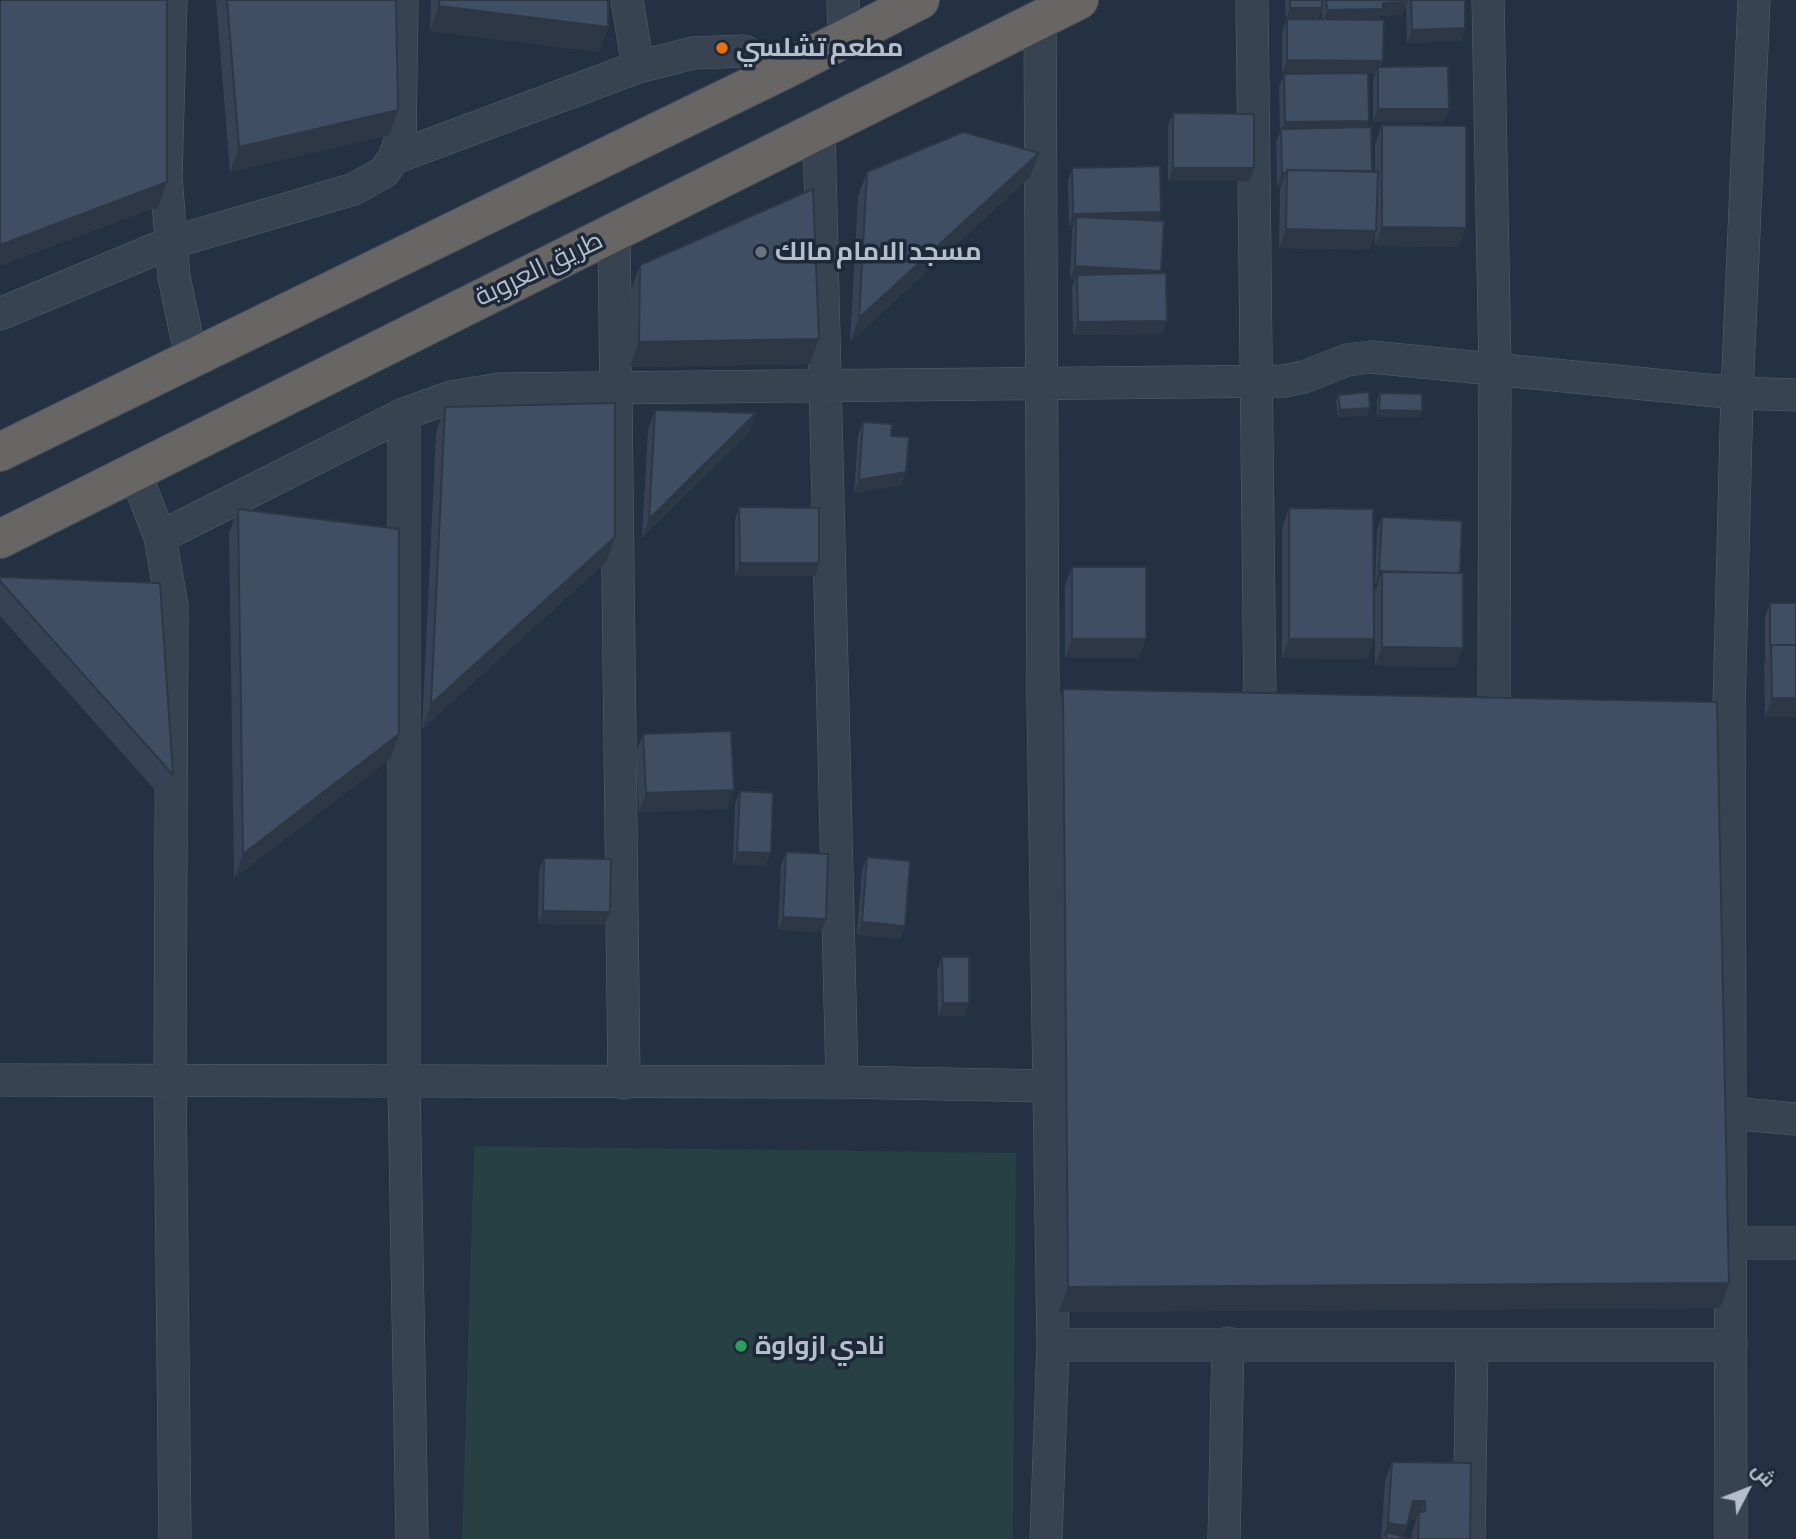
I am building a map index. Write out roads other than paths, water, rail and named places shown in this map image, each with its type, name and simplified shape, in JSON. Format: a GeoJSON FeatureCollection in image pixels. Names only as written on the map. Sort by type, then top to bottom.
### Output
{"type":"FeatureCollection","features":[{"type":"Feature","properties":{"kind":"highway"},"geometry":{"type":"LineString","coordinates":[[0,452],[784,70],[920,0]]}},
{"type":"Feature","properties":{"kind":"highway","name":"طريق العروبة"},"geometry":{"type":"LineString","coordinates":[[0,539],[1079,0]]}},
{"type":"Feature","properties":{"kind":"street"},"geometry":{"type":"LineString","coordinates":[[171,0],[166,177],[170,243],[180,313],[191,357]]}},
{"type":"Feature","properties":{"kind":"street"},"geometry":{"type":"LineString","coordinates":[[0,314],[170,243],[354,189],[384,172],[394,158],[400,141],[402,0]]}},
{"type":"Feature","properties":{"kind":"street"},"geometry":{"type":"LineString","coordinates":[[627,0],[638,67]]}},
{"type":"Feature","properties":{"kind":"street"},"geometry":{"type":"LineString","coordinates":[[843,0],[844,40]]}},
{"type":"Feature","properties":{"kind":"street"},"geometry":{"type":"LineString","coordinates":[[1252,0],[1260,704]]}},
{"type":"Feature","properties":{"kind":"street"},"geometry":{"type":"LineString","coordinates":[[1488,0],[1495,369],[1494,703]]}},
{"type":"Feature","properties":{"kind":"street"},"geometry":{"type":"LineString","coordinates":[[1731,1539],[1731,1113],[1715,707],[1737,393],[1754,0]]}},
{"type":"Feature","properties":{"kind":"street"},"geometry":{"type":"LineString","coordinates":[[1040,19],[1042,383],[1056,701],[1048,1086],[1053,1345],[1046,1539]]}},
{"type":"Feature","properties":{"kind":"street"},"geometry":{"type":"LineString","coordinates":[[394,158],[638,67],[692,53],[743,51],[784,70]]}},
{"type":"Feature","properties":{"kind":"street"},"geometry":{"type":"LineString","coordinates":[[819,129],[842,1082]]}},
{"type":"Feature","properties":{"kind":"street"},"geometry":{"type":"LineString","coordinates":[[614,232],[624,1083]]}},
{"type":"Feature","properties":{"kind":"street"},"geometry":{"type":"LineString","coordinates":[[160,537],[404,414],[475,392],[525,387],[1258,381],[1294,379],[1347,360],[1371,357],[1737,393],[1796,395]]}},
{"type":"Feature","properties":{"kind":"street"},"geometry":{"type":"LineString","coordinates":[[404,414],[404,1083],[412,1539]]}},
{"type":"Feature","properties":{"kind":"street"},"geometry":{"type":"LineString","coordinates":[[134,470],[160,537],[172,606],[170,1079],[175,1539]]}},
{"type":"Feature","properties":{"kind":"street"},"geometry":{"type":"LineString","coordinates":[[0,1080],[842,1082],[1048,1086]]}},
{"type":"Feature","properties":{"kind":"street"},"geometry":{"type":"LineString","coordinates":[[1731,1113],[1796,1119]]}},
{"type":"Feature","properties":{"kind":"street"},"geometry":{"type":"LineString","coordinates":[[1732,1243],[1796,1243]]}},
{"type":"Feature","properties":{"kind":"street"},"geometry":{"type":"LineString","coordinates":[[1224,1539],[1228,1343]]}},
{"type":"Feature","properties":{"kind":"street"},"geometry":{"type":"LineString","coordinates":[[1053,1345],[1731,1345]]}},
{"type":"Feature","properties":{"kind":"street"},"geometry":{"type":"LineString","coordinates":[[1469,1539],[1472,1345]]}},
{"type":"Feature","properties":{"kind":"place","name":"مطعم تشلسي"},"geometry":{"type":"Point","coordinates":[722,48]}},
{"type":"Feature","properties":{"kind":"place","name":"مسجد الامام مالك"},"geometry":{"type":"Point","coordinates":[761,252]}},
{"type":"Feature","properties":{"kind":"place","name":"نادي ازواوة"},"geometry":{"type":"Point","coordinates":[741,1346]}}]}
